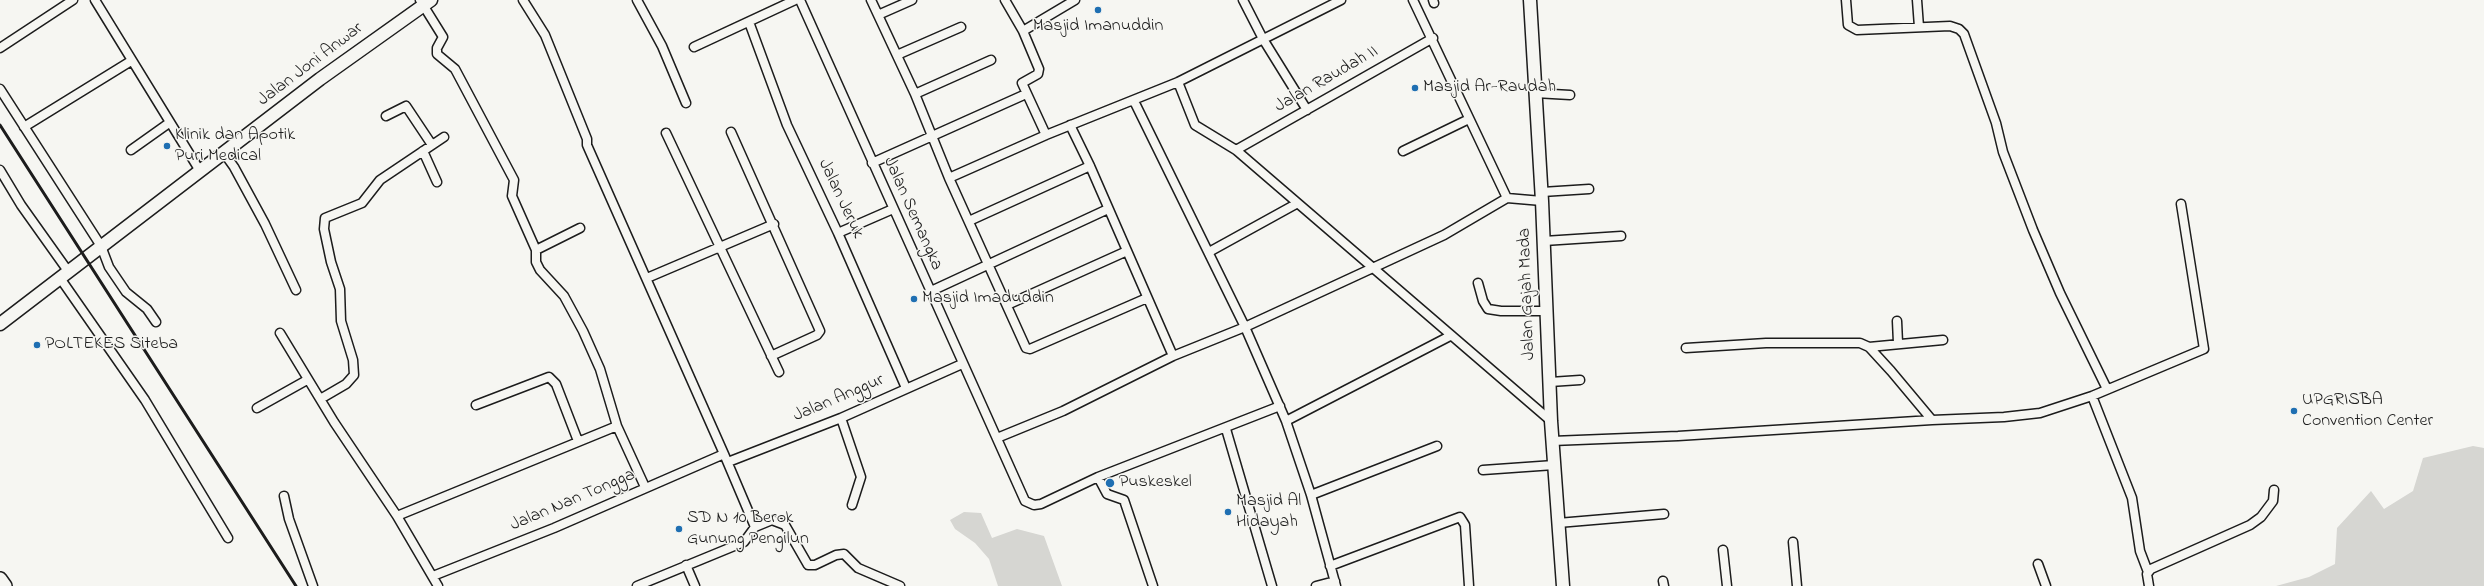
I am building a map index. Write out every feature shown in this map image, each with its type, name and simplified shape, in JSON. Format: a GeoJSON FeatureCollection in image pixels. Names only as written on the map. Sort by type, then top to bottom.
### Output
{"type":"FeatureCollection","features":[{"type":"Feature","properties":{"kind":"main road","name":"Jalan Gajah Mada"},"geometry":{"type":"LineString","coordinates":[[1530,0],[1542,196],[1552,441],[1563,586]]}},
{"type":"Feature","properties":{"kind":"main road","name":"Jalan Joni Anwar"},"geometry":{"type":"LineString","coordinates":[[0,324],[320,79],[425,2]]}},
{"type":"Feature","properties":{"kind":"main road"},"geometry":{"type":"LineString","coordinates":[[0,579],[5,586]]}},
{"type":"Feature","properties":{"kind":"street"},"geometry":{"type":"LineString","coordinates":[[0,48],[73,0]]}},
{"type":"Feature","properties":{"kind":"street"},"geometry":{"type":"LineString","coordinates":[[95,0],[169,123],[200,170]]}},
{"type":"Feature","properties":{"kind":"street"},"geometry":{"type":"LineString","coordinates":[[523,0],[545,35],[588,139],[587,145],[726,458],[754,527]]}},
{"type":"Feature","properties":{"kind":"street"},"geometry":{"type":"LineString","coordinates":[[637,0],[662,46],[686,103]]}},
{"type":"Feature","properties":{"kind":"street"},"geometry":{"type":"LineString","coordinates":[[694,47],[795,0]]}},
{"type":"Feature","properties":{"kind":"street","name":"Jalan Semangka"},"geometry":{"type":"LineString","coordinates":[[800,0],[929,292],[1025,501],[1028,504],[1041,504],[1098,477]]}},
{"type":"Feature","properties":{"kind":"street"},"geometry":{"type":"LineString","coordinates":[[871,0],[915,94],[949,178],[1026,348],[1030,349],[1147,298]]}},
{"type":"Feature","properties":{"kind":"street"},"geometry":{"type":"LineString","coordinates":[[878,15],[912,0]]}},
{"type":"Feature","properties":{"kind":"street"},"geometry":{"type":"LineString","coordinates":[[1005,0],[1023,31],[1039,69],[1038,74],[1022,83],[1046,135]]}},
{"type":"Feature","properties":{"kind":"street"},"geometry":{"type":"LineString","coordinates":[[1023,31],[1075,0]]}},
{"type":"Feature","properties":{"kind":"street"},"geometry":{"type":"LineString","coordinates":[[1243,0],[1264,39],[1307,110]]}},
{"type":"Feature","properties":{"kind":"street"},"geometry":{"type":"LineString","coordinates":[[1413,0],[1433,38],[1469,119],[1507,198]]}},
{"type":"Feature","properties":{"kind":"street"},"geometry":{"type":"LineString","coordinates":[[1846,0],[1848,26],[1857,30],[1950,26],[1959,29],[1964,34],[1996,123],[2003,152],[2033,230],[2060,293],[2107,389]]}},
{"type":"Feature","properties":{"kind":"street"},"geometry":{"type":"LineString","coordinates":[[1917,0],[1919,27]]}},
{"type":"Feature","properties":{"kind":"street"},"geometry":{"type":"LineString","coordinates":[[949,178],[1046,135],[1178,82],[1338,1]]}},
{"type":"Feature","properties":{"kind":"street"},"geometry":{"type":"LineString","coordinates":[[425,2],[443,37],[437,48],[437,54],[455,69],[514,180],[512,196],[536,250],[536,262],[540,270],[564,296],[597,360],[617,426],[645,487]]}},
{"type":"Feature","properties":{"kind":"street","name":"Jalan Jeruk"},"geometry":{"type":"LineString","coordinates":[[749,22],[787,124],[838,233],[906,388]]}},
{"type":"Feature","properties":{"kind":"street"},"geometry":{"type":"LineString","coordinates":[[897,55],[961,27]]}},
{"type":"Feature","properties":{"kind":"street","name":"Jalan Raudah II"},"geometry":{"type":"LineString","coordinates":[[1236,150],[1433,38]]}},
{"type":"Feature","properties":{"kind":"street"},"geometry":{"type":"LineString","coordinates":[[915,94],[990,60]]}},
{"type":"Feature","properties":{"kind":"street"},"geometry":{"type":"LineString","coordinates":[[24,127],[131,61]]}},
{"type":"Feature","properties":{"kind":"street"},"geometry":{"type":"LineString","coordinates":[[1178,82],[1195,125],[1236,150],[1296,204],[1551,420]]}},
{"type":"Feature","properties":{"kind":"street"},"geometry":{"type":"LineString","coordinates":[[0,89],[100,247],[109,268],[122,286],[147,309],[156,322]]}},
{"type":"Feature","properties":{"kind":"street"},"geometry":{"type":"LineString","coordinates":[[1535,93],[1570,94]]}},
{"type":"Feature","properties":{"kind":"street"},"geometry":{"type":"LineString","coordinates":[[872,163],[931,135],[1026,94]]}},
{"type":"Feature","properties":{"kind":"street"},"geometry":{"type":"LineString","coordinates":[[1134,100],[1245,327],[1286,421],[1311,495],[1336,583],[1316,586]]}},
{"type":"Feature","properties":{"kind":"street"},"geometry":{"type":"LineString","coordinates":[[386,116],[406,106],[432,145]]}},
{"type":"Feature","properties":{"kind":"street"},"geometry":{"type":"LineString","coordinates":[[1403,151],[1469,119]]}},
{"type":"Feature","properties":{"kind":"street"},"geometry":{"type":"LineString","coordinates":[[131,150],[169,123]]}},
{"type":"Feature","properties":{"kind":"street"},"geometry":{"type":"LineString","coordinates":[[1070,125],[1090,166],[1173,356]]}},
{"type":"Feature","properties":{"kind":"street"},"geometry":{"type":"LineString","coordinates":[[666,132],[722,247],[779,372]]}},
{"type":"Feature","properties":{"kind":"street"},"geometry":{"type":"LineString","coordinates":[[731,132],[774,224],[820,331],[817,335],[771,356]]}},
{"type":"Feature","properties":{"kind":"street"},"geometry":{"type":"LineString","coordinates":[[322,398],[346,384],[354,375],[352,355],[341,321],[340,289],[331,262],[324,229],[325,218],[362,202],[380,180],[444,137]]}},
{"type":"Feature","properties":{"kind":"street"},"geometry":{"type":"LineString","coordinates":[[423,151],[437,182]]}},
{"type":"Feature","properties":{"kind":"street"},"geometry":{"type":"LineString","coordinates":[[224,153],[265,224],[296,290]]}},
{"type":"Feature","properties":{"kind":"street"},"geometry":{"type":"LineString","coordinates":[[968,221],[1090,166]]}},
{"type":"Feature","properties":{"kind":"street"},"geometry":{"type":"LineString","coordinates":[[0,170],[64,275],[145,400],[228,538]]}},
{"type":"Feature","properties":{"kind":"street"},"geometry":{"type":"LineString","coordinates":[[997,438],[1063,411],[1173,356],[1245,327],[1370,267],[1444,235],[1507,198],[1542,196],[1589,189]]}},
{"type":"Feature","properties":{"kind":"street"},"geometry":{"type":"LineString","coordinates":[[1209,252],[1296,204]]}},
{"type":"Feature","properties":{"kind":"street"},"geometry":{"type":"LineString","coordinates":[[1552,441],[1693,435],[2025,415],[2040,412],[2092,396],[2204,349],[2181,204]]}},
{"type":"Feature","properties":{"kind":"street"},"geometry":{"type":"LineString","coordinates":[[838,233],[893,209]]}},
{"type":"Feature","properties":{"kind":"street"},"geometry":{"type":"LineString","coordinates":[[929,292],[989,266],[1108,209]]}},
{"type":"Feature","properties":{"kind":"street"},"geometry":{"type":"LineString","coordinates":[[647,278],[774,224]]}},
{"type":"Feature","properties":{"kind":"street"},"geometry":{"type":"LineString","coordinates":[[536,250],[580,228]]}},
{"type":"Feature","properties":{"kind":"street"},"geometry":{"type":"LineString","coordinates":[[1544,241],[1620,236]]}},
{"type":"Feature","properties":{"kind":"street"},"geometry":{"type":"LineString","coordinates":[[1007,305],[1127,251]]}},
{"type":"Feature","properties":{"kind":"street"},"geometry":{"type":"LineString","coordinates":[[1478,283],[1483,301],[1488,309],[1501,311],[1547,311]]}},
{"type":"Feature","properties":{"kind":"street"},"geometry":{"type":"LineString","coordinates":[[1897,321],[1898,344]]}},
{"type":"Feature","properties":{"kind":"street"},"geometry":{"type":"LineString","coordinates":[[280,333],[293,352],[307,380],[322,398],[334,422],[397,516],[438,586]]}},
{"type":"Feature","properties":{"kind":"street"},"geometry":{"type":"LineString","coordinates":[[1286,421],[1450,336]]}},
{"type":"Feature","properties":{"kind":"street"},"geometry":{"type":"LineString","coordinates":[[1686,348],[1854,342],[1869,347],[1943,340]]}},
{"type":"Feature","properties":{"kind":"street"},"geometry":{"type":"LineString","coordinates":[[1869,347],[1932,420]]}},
{"type":"Feature","properties":{"kind":"street","name":"Jalan Anggur"},"geometry":{"type":"LineString","coordinates":[[726,458],[841,418],[962,364]]}},
{"type":"Feature","properties":{"kind":"street"},"geometry":{"type":"LineString","coordinates":[[476,405],[549,377],[556,384],[578,441]]}},
{"type":"Feature","properties":{"kind":"street"},"geometry":{"type":"LineString","coordinates":[[257,408],[307,380]]}},
{"type":"Feature","properties":{"kind":"street"},"geometry":{"type":"LineString","coordinates":[[1550,382],[1580,380]]}},
{"type":"Feature","properties":{"kind":"street"},"geometry":{"type":"LineString","coordinates":[[2092,396],[2132,498],[2140,551],[2148,572],[2149,586]]}},
{"type":"Feature","properties":{"kind":"street"},"geometry":{"type":"LineString","coordinates":[[1153,586],[1124,500],[1107,494],[1098,477],[1226,429],[1280,406]]}},
{"type":"Feature","properties":{"kind":"street"},"geometry":{"type":"LineString","coordinates":[[841,418],[861,477],[852,505]]}},
{"type":"Feature","properties":{"kind":"street"},"geometry":{"type":"LineString","coordinates":[[397,516],[617,426]]}},
{"type":"Feature","properties":{"kind":"street"},"geometry":{"type":"LineString","coordinates":[[1226,429],[1272,586]]}},
{"type":"Feature","properties":{"kind":"street"},"geometry":{"type":"LineString","coordinates":[[1311,495],[1437,446]]}},
{"type":"Feature","properties":{"kind":"street","name":"Jalan Nan Tongga"},"geometry":{"type":"LineString","coordinates":[[433,576],[554,528],[645,487],[726,458]]}},
{"type":"Feature","properties":{"kind":"street"},"geometry":{"type":"LineString","coordinates":[[1483,470],[1554,465]]}},
{"type":"Feature","properties":{"kind":"street"},"geometry":{"type":"LineString","coordinates":[[2148,572],[2250,525],[2261,517],[2273,501],[2274,490]]}},
{"type":"Feature","properties":{"kind":"street"},"geometry":{"type":"LineString","coordinates":[[284,496],[289,519],[313,586]]}},
{"type":"Feature","properties":{"kind":"street"},"geometry":{"type":"LineString","coordinates":[[1558,523],[1664,514]]}},
{"type":"Feature","properties":{"kind":"street"},"geometry":{"type":"LineString","coordinates":[[1330,566],[1460,517],[1465,525],[1470,586]]}},
{"type":"Feature","properties":{"kind":"street"},"geometry":{"type":"LineString","coordinates":[[638,586],[744,542],[754,527],[772,520],[778,520],[785,525],[808,565],[815,565],[836,555],[844,554],[849,557],[858,568],[900,586]]}},
{"type":"Feature","properties":{"kind":"street"},"geometry":{"type":"LineString","coordinates":[[1794,542],[1798,586]]}},
{"type":"Feature","properties":{"kind":"street"},"geometry":{"type":"LineString","coordinates":[[1723,550],[1727,586]]}},
{"type":"Feature","properties":{"kind":"street"},"geometry":{"type":"LineString","coordinates":[[2038,564],[2046,586]]}},
{"type":"Feature","properties":{"kind":"street"},"geometry":{"type":"LineString","coordinates":[[686,565],[695,586]]}},
{"type":"Feature","properties":{"kind":"shaded area"},"geometry":{"type":"Polygon","coordinates":[[[2473,446],[2484,448],[2484,586],[2276,586],[2309,577],[2335,564],[2337,528],[2371,491],[2384,509],[2413,491],[2423,458],[2473,446]]]}},
{"type":"Feature","properties":{"kind":"shaded area"},"geometry":{"type":"Polygon","coordinates":[[[964,512],[981,513],[992,538],[1017,529],[1044,536],[1062,586],[998,586],[989,559],[975,543],[955,529],[950,520],[964,512]]]}},
{"type":"Feature","properties":{"kind":"railway"},"geometry":{"type":"LineString","coordinates":[[0,125],[296,586]]}},
{"type":"Feature","properties":{"kind":"place","name":"Masjid Imanuddin"},"geometry":{"type":"Point","coordinates":[1098,10]}},
{"type":"Feature","properties":{"kind":"place","name":"Masjid Ar-Raudah"},"geometry":{"type":"Point","coordinates":[1415,88]}},
{"type":"Feature","properties":{"kind":"place","name":"Klinik dan Apotik Puri Medical"},"geometry":{"type":"Point","coordinates":[167,146]}},
{"type":"Feature","properties":{"kind":"place","name":"Masjid Imaduddin"},"geometry":{"type":"Point","coordinates":[914,299]}},
{"type":"Feature","properties":{"kind":"place","name":"POLTEKES Siteba"},"geometry":{"type":"Point","coordinates":[37,345]}},
{"type":"Feature","properties":{"kind":"place","name":"UPGRISBA Convention Center"},"geometry":{"type":"Point","coordinates":[2294,411]}},
{"type":"Feature","properties":{"kind":"place","name":"Puskeskel"},"geometry":{"type":"Point","coordinates":[1110,483]}},
{"type":"Feature","properties":{"kind":"place","name":"Masjid Al Hidayah"},"geometry":{"type":"Point","coordinates":[1228,512]}},
{"type":"Feature","properties":{"kind":"place","name":"SD N 10 Berok Gunung Pengilun"},"geometry":{"type":"Point","coordinates":[679,529]}}]}
